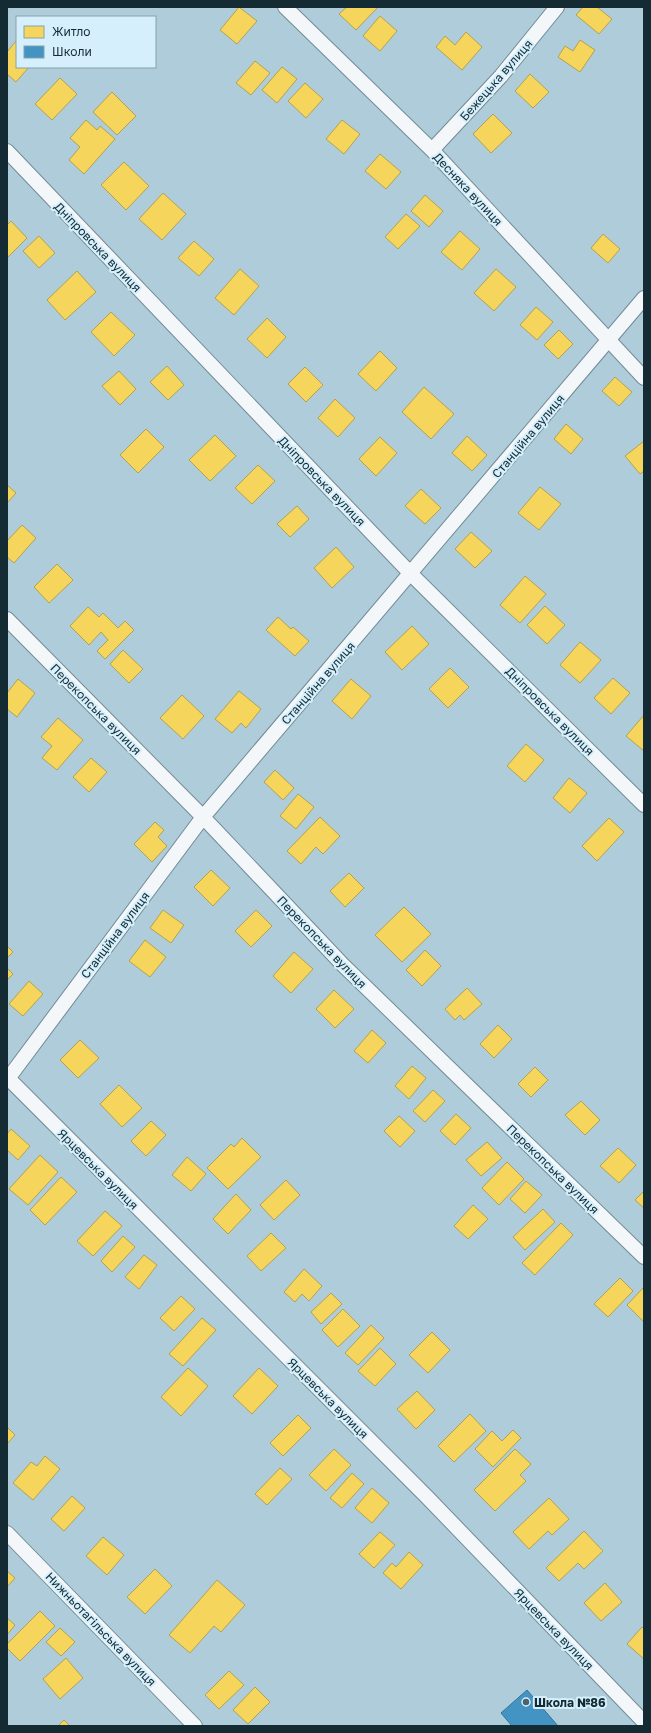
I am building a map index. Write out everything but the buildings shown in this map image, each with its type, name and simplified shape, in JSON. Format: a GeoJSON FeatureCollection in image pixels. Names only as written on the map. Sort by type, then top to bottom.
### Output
{"type":"FeatureCollection","features":[{"type":"Feature","properties":{"kind":"street","name":"Десняка вулиця"},"geometry":{"type":"LineString","coordinates":[[285,7],[432,150],[644,378]]}},
{"type":"Feature","properties":{"kind":"street","name":"Бежецька вулиця"},"geometry":{"type":"LineString","coordinates":[[432,150],[501,76],[557,7]]}},
{"type":"Feature","properties":{"kind":"street","name":"Дніпровська вулиця"},"geometry":{"type":"LineString","coordinates":[[7,151],[411,574],[644,805]]}},
{"type":"Feature","properties":{"kind":"street","name":"Станційна вулиця"},"geometry":{"type":"LineString","coordinates":[[7,1078],[203,817],[644,298]]}},
{"type":"Feature","properties":{"kind":"street","name":"Перекопська вулиця"},"geometry":{"type":"LineString","coordinates":[[7,619],[203,817],[343,965],[644,1257]]}},
{"type":"Feature","properties":{"kind":"street","name":"Ярцевська вулиця"},"geometry":{"type":"LineString","coordinates":[[7,1078],[427,1497],[644,1722]]}},
{"type":"Feature","properties":{"kind":"street","name":"Нижньотагільська вулиця"},"geometry":{"type":"LineString","coordinates":[[7,1533],[194,1726]]}},
{"type":"Feature","properties":{"kind":"place","name":"Школа №86"},"geometry":{"type":"Point","coordinates":[526,1702]}}]}
